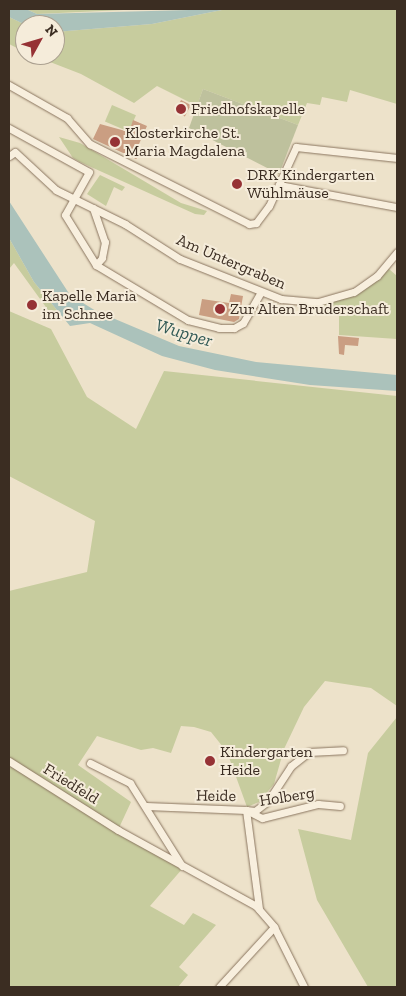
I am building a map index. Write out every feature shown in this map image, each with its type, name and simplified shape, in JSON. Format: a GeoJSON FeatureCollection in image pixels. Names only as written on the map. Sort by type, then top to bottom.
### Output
{"type":"FeatureCollection","features":[{"type":"Feature","properties":{"kind":"street"},"geometry":{"type":"LineString","coordinates":[[9,85],[67,118],[90,144],[252,224],[261,218],[298,146],[397,158]]}},
{"type":"Feature","properties":{"kind":"street"},"geometry":{"type":"LineString","coordinates":[[9,128],[87,169],[89,176],[74,199],[66,218],[96,265],[188,320],[219,328],[234,328],[243,323],[261,292]]}},
{"type":"Feature","properties":{"kind":"street","name":"Am Untergraben"},"geometry":{"type":"LineString","coordinates":[[9,156],[15,152],[56,190],[94,208],[180,259],[261,292],[299,302],[333,299],[370,283],[397,252]]}},
{"type":"Feature","properties":{"kind":"street"},"geometry":{"type":"LineString","coordinates":[[279,185],[397,207]]}},
{"type":"Feature","properties":{"kind":"street"},"geometry":{"type":"LineString","coordinates":[[94,208],[105,242],[102,258],[96,265]]}},
{"type":"Feature","properties":{"kind":"street","name":"Holberg"},"geometry":{"type":"LineString","coordinates":[[246,810],[255,811],[268,801],[291,766],[309,752],[343,750]]}},
{"type":"Feature","properties":{"kind":"street","name":"Friedfeld"},"geometry":{"type":"LineString","coordinates":[[9,761],[118,830],[183,868]]}},
{"type":"Feature","properties":{"kind":"street"},"geometry":{"type":"LineString","coordinates":[[90,763],[130,783],[183,868],[259,909],[274,927],[304,987]]}},
{"type":"Feature","properties":{"kind":"street","name":"Holberg"},"geometry":{"type":"LineString","coordinates":[[246,810],[262,818],[318,804],[340,806]]}},
{"type":"Feature","properties":{"kind":"street","name":"Heide"},"geometry":{"type":"LineString","coordinates":[[146,806],[246,810],[259,909]]}},
{"type":"Feature","properties":{"kind":"street"},"geometry":{"type":"LineString","coordinates":[[219,987],[274,927]]}},
{"type":"Feature","properties":{"kind":"green space"},"geometry":{"type":"Polygon","coordinates":[[[26,9],[145,9],[37,14],[26,9]]]}},
{"type":"Feature","properties":{"kind":"green space"},"geometry":{"type":"Polygon","coordinates":[[[227,9],[397,9],[397,104],[350,90],[347,102],[322,97],[320,105],[307,103],[298,125],[203,89],[197,106],[157,86],[134,103],[81,74],[58,65],[65,65],[65,31],[152,24],[227,9]]]}},
{"type":"Feature","properties":{"kind":"green space"},"geometry":{"type":"Polygon","coordinates":[[[9,17],[15,20],[15,47],[9,44],[9,17]]]}},
{"type":"Feature","properties":{"kind":"green space"},"geometry":{"type":"Polygon","coordinates":[[[203,89],[298,125],[279,174],[189,128],[203,89]]]}},
{"type":"Feature","properties":{"kind":"green space"},"geometry":{"type":"Polygon","coordinates":[[[112,105],[136,115],[129,132],[105,122],[112,105]]]}},
{"type":"Feature","properties":{"kind":"green space"},"geometry":{"type":"Polygon","coordinates":[[[59,137],[80,143],[181,203],[207,211],[204,215],[195,214],[80,162],[73,158],[59,137]]]}},
{"type":"Feature","properties":{"kind":"green space"},"geometry":{"type":"Polygon","coordinates":[[[100,175],[125,187],[122,191],[114,187],[106,206],[87,194],[100,175]]]}},
{"type":"Feature","properties":{"kind":"green space"},"geometry":{"type":"Polygon","coordinates":[[[9,238],[34,282],[61,315],[56,321],[14,263],[9,269],[9,238]]]}},
{"type":"Feature","properties":{"kind":"green space"},"geometry":{"type":"Polygon","coordinates":[[[389,269],[397,276],[397,339],[339,335],[339,314],[319,311],[319,305],[357,294],[389,269]]]}},
{"type":"Feature","properties":{"kind":"green space"},"geometry":{"type":"Polygon","coordinates":[[[9,311],[51,329],[87,397],[136,429],[164,371],[397,396],[397,706],[371,688],[325,681],[304,707],[284,749],[274,784],[259,802],[247,807],[227,752],[211,732],[194,727],[181,726],[171,753],[153,748],[141,750],[97,736],[78,765],[131,802],[118,830],[183,868],[150,906],[184,925],[193,913],[216,925],[179,967],[188,975],[178,987],[9,987],[9,591],[87,572],[95,521],[9,476],[9,311]]]}},
{"type":"Feature","properties":{"kind":"green space"},"geometry":{"type":"Polygon","coordinates":[[[397,717],[397,987],[368,987],[317,900],[298,829],[351,840],[368,753],[397,717]]]}},
{"type":"Feature","properties":{"kind":"water"},"geometry":{"type":"Polygon","coordinates":[[[9,9],[26,9],[37,14],[227,9],[152,24],[65,31],[65,15],[15,15],[15,20],[9,17],[9,9]]]}},
{"type":"Feature","properties":{"kind":"water"},"geometry":{"type":"Polygon","coordinates":[[[9,201],[70,295],[96,311],[179,346],[256,362],[397,375],[397,391],[310,385],[215,370],[162,356],[90,323],[70,326],[34,282],[9,238],[9,201]]]}},
{"type":"Feature","properties":{"kind":"building","name":"Friedhofskapelle"},"geometry":{"type":"Polygon","coordinates":[[[181,100],[191,105],[185,117],[175,112],[181,100]]]}},
{"type":"Feature","properties":{"kind":"building","name":"Klosterkirche St. Maria Magdalena"},"geometry":{"type":"Polygon","coordinates":[[[133,120],[147,126],[139,144],[141,155],[136,159],[93,139],[100,124],[129,132],[133,120]]]}},
{"type":"Feature","properties":{"kind":"building","name":"Zur Alten Bruderschaft"},"geometry":{"type":"Polygon","coordinates":[[[231,294],[243,296],[239,319],[234,322],[199,315],[202,299],[229,303],[231,294]]]}},
{"type":"Feature","properties":{"kind":"building"},"geometry":{"type":"Polygon","coordinates":[[[338,336],[359,338],[358,346],[345,345],[344,355],[339,354],[338,336]]]}},
{"type":"Feature","properties":{"kind":"place","name":"Friedhofskapelle"},"geometry":{"type":"Point","coordinates":[181,109]}},
{"type":"Feature","properties":{"kind":"place","name":"Klosterkirche St. Maria Magdalena"},"geometry":{"type":"Point","coordinates":[115,142]}},
{"type":"Feature","properties":{"kind":"place","name":"DRK Kindergarten Wühlmäuse"},"geometry":{"type":"Point","coordinates":[237,184]}},
{"type":"Feature","properties":{"kind":"place","name":"Kapelle Maria im Schnee"},"geometry":{"type":"Point","coordinates":[32,305]}},
{"type":"Feature","properties":{"kind":"place","name":"Zur Alten Bruderschaft"},"geometry":{"type":"Point","coordinates":[220,309]}},
{"type":"Feature","properties":{"kind":"place","name":"Kindergarten Heide"},"geometry":{"type":"Point","coordinates":[210,761]}},
{"type":"Feature","properties":{"kind":"water label","name":"Wupper"},"geometry":{"type":"Point","coordinates":[184,333]}}]}
